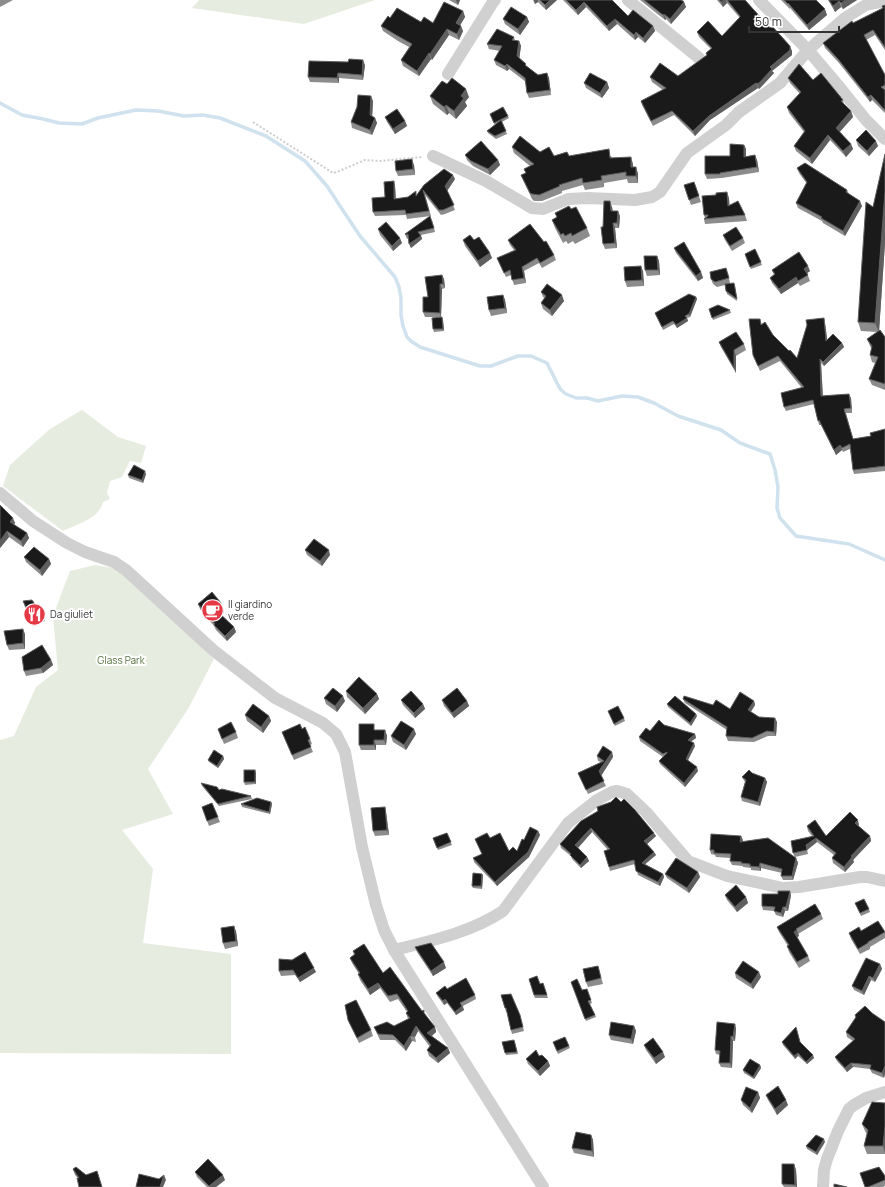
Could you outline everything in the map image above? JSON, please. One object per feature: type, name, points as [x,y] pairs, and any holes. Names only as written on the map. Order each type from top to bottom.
[{"type":"street","points":[[448,74],[495,0]]},
{"type":"street","points":[[628,0],[699,58]]},
{"type":"street","points":[[759,0],[808,50],[866,120],[885,139]]},
{"type":"street","points":[[433,156],[486,181],[532,208],[543,209],[568,199],[587,198],[635,200],[652,197],[660,192],[687,153],[726,125],[739,112],[780,83],[808,50],[845,18],[866,5],[885,1]]},
{"type":"street","points":[[0,493],[33,521],[67,543],[85,552],[114,562],[126,570],[213,650],[274,698],[323,723],[336,734],[345,752],[362,847],[376,905],[384,930],[394,950],[543,1187]]},
{"type":"street","points":[[394,950],[471,928],[503,911],[568,823],[597,800],[617,791],[627,794],[646,812],[688,861],[727,876],[783,888],[860,877],[885,881]]},
{"type":"street","points":[[823,1187],[824,1170],[827,1159],[848,1109],[866,1098],[885,1092]]},
{"type":"path","points":[[253,122],[333,173],[365,160],[380,161],[433,156]]},
{"type":"green space","points":[[199,0],[375,0],[304,24],[192,8]]},
{"type":"green space","points":[[82,410],[118,437],[146,446],[141,463],[130,461],[122,477],[110,481],[107,493],[110,499],[103,502],[97,513],[87,520],[63,531],[3,486],[10,465],[50,429]]},
{"type":"green space","name":"Glass Park","points":[[95,565],[118,569],[214,659],[188,709],[148,769],[173,814],[122,830],[153,869],[143,943],[231,954],[231,1054],[0,1053],[0,740],[14,736],[36,687],[58,670],[53,616],[70,571]]},
{"type":"building","points":[[540,0],[550,0],[545,5]]},
{"type":"building","points":[[566,0],[612,0],[628,16],[633,10],[653,26],[643,38],[636,32],[634,35],[615,19],[607,26],[584,2],[576,10]]},
{"type":"building","points":[[644,0],[681,0],[684,2],[670,19]]},
{"type":"building","points":[[727,0],[745,0],[770,28],[772,26],[790,46],[790,50],[770,67],[772,69],[760,82],[757,84],[756,83],[709,116],[693,131],[672,111],[651,121],[641,101],[666,88],[650,77],[660,63],[678,76],[707,55],[706,53],[712,48],[697,32],[708,21],[722,36],[740,17]]},
{"type":"building","points":[[784,0],[816,0],[825,9],[807,25]]},
{"type":"building","points":[[829,0],[846,0],[841,3],[839,1],[833,6]]},
{"type":"building","points":[[444,2],[463,11],[456,23],[461,26],[457,34],[447,29],[417,71],[401,60],[412,44],[381,26],[388,16],[390,18],[397,8],[421,22],[424,17],[433,23]]},
{"type":"building","points":[[885,5],[885,47],[873,30],[864,35],[885,75],[885,85],[881,87],[885,90],[885,110],[871,95],[868,97],[838,59],[823,43],[852,21],[853,23],[883,8],[882,6]]},
{"type":"building","points":[[511,7],[527,17],[518,29],[503,19]]},
{"type":"building","points":[[497,29],[514,37],[512,40],[519,41],[517,56],[526,64],[525,65],[538,75],[547,73],[550,90],[527,93],[525,78],[507,64],[505,66],[494,60],[502,46],[487,44]]},
{"type":"building","points":[[349,59],[363,60],[362,75],[338,73],[337,78],[308,77],[309,61],[348,62]]},
{"type":"building","points":[[799,64],[813,80],[821,73],[843,100],[841,101],[851,111],[836,128],[851,144],[843,151],[828,135],[810,158],[794,146],[805,131],[787,107],[801,92],[788,78]]},
{"type":"building","points":[[590,73],[607,82],[600,93],[584,83]]},
{"type":"building","points":[[452,78],[466,89],[461,96],[464,98],[454,111],[446,105],[444,107],[430,96],[442,81],[447,84]]},
{"type":"building","points":[[358,95],[371,96],[370,115],[375,118],[370,130],[351,122],[357,107]]},
{"type":"building","points":[[503,107],[508,116],[494,123],[490,114]]},
{"type":"building","points":[[397,109],[405,121],[393,129],[385,117]]},
{"type":"building","points":[[501,120],[506,131],[495,136],[487,131]]},
{"type":"building","points":[[866,130],[876,141],[867,151],[856,140]]},
{"type":"building","points":[[520,136],[540,152],[549,147],[554,156],[567,152],[569,156],[609,149],[610,158],[631,157],[631,167],[636,167],[636,176],[626,176],[626,172],[601,176],[602,180],[583,183],[582,178],[559,185],[560,186],[539,195],[532,194],[530,193],[521,175],[526,173],[524,169],[534,164],[512,147]]},
{"type":"building","points":[[481,141],[498,160],[488,169],[471,161],[465,155]]},
{"type":"building","points":[[730,144],[744,145],[744,157],[755,155],[757,167],[720,174],[705,174],[705,156],[730,156]]},
{"type":"building","points":[[885,154],[885,192],[875,323],[858,322],[866,202],[873,207]]},
{"type":"building","points":[[412,159],[413,169],[396,171],[395,161]]},
{"type":"building","points":[[805,163],[847,190],[846,192],[860,201],[843,231],[821,218],[822,217],[796,203],[807,182],[797,168]]},
{"type":"building","points":[[444,169],[453,175],[445,186],[454,205],[443,210],[439,210],[423,190],[429,211],[406,214],[405,210],[373,212],[372,198],[385,197],[384,182],[394,181],[394,199],[408,197],[416,191],[416,196],[424,185]]},
{"type":"building","points":[[694,182],[699,196],[689,200],[684,185]]},
{"type":"building","points":[[727,192],[728,206],[738,201],[745,215],[704,219],[708,215],[704,215],[702,196],[716,195],[716,193]]},
{"type":"building","points":[[604,201],[610,201],[611,211],[618,211],[617,223],[613,223],[615,243],[603,244],[601,227],[603,227]]},
{"type":"building","points":[[569,206],[571,209],[576,207],[587,228],[572,236],[571,233],[565,236],[563,233],[561,235],[552,220],[557,217],[555,213]]},
{"type":"building","points":[[430,216],[434,228],[418,232],[421,236],[409,244],[408,234],[405,234]]},
{"type":"building","points":[[386,222],[400,238],[392,246],[378,229]]},
{"type":"building","points":[[530,224],[544,242],[546,241],[554,255],[540,263],[537,258],[522,267],[524,278],[512,280],[510,270],[504,273],[497,258],[516,250],[508,240]]},
{"type":"building","points":[[736,227],[743,238],[730,246],[723,235]]},
{"type":"building","points":[[470,235],[474,240],[479,237],[490,253],[478,261],[463,240]]},
{"type":"building","points":[[684,242],[701,272],[696,276],[674,248]]},
{"type":"building","points":[[755,249],[761,262],[750,267],[745,254]]},
{"type":"building","points":[[799,252],[808,266],[804,269],[808,275],[798,281],[796,277],[779,289],[770,278],[775,274],[772,270]]},
{"type":"building","points":[[644,256],[657,256],[658,270],[645,270]]},
{"type":"building","points":[[641,266],[642,280],[625,281],[624,267]]},
{"type":"building","points":[[726,268],[729,278],[715,282],[711,279],[710,272]]},
{"type":"building","points":[[442,275],[443,284],[440,284],[440,313],[423,312],[423,297],[428,297],[425,277]]},
{"type":"building","points":[[734,283],[737,299],[726,291],[725,284]]},
{"type":"building","points":[[547,284],[562,295],[550,310],[541,303],[546,296],[541,292]]},
{"type":"building","points":[[689,294],[696,297],[689,314],[685,316],[687,318],[676,325],[673,321],[662,327],[655,313]]},
{"type":"building","points":[[503,295],[505,308],[489,310],[487,297]]},
{"type":"building","points":[[718,305],[730,310],[712,318],[709,309]]},
{"type":"building","points":[[442,317],[443,329],[433,329],[432,318]]},
{"type":"building","points":[[824,318],[826,341],[833,334],[842,343],[823,362],[820,359],[821,396],[849,394],[851,408],[844,409],[853,439],[871,436],[870,433],[885,429],[885,466],[853,470],[850,444],[842,448],[840,445],[834,450],[819,420],[818,421],[813,400],[784,407],[781,393],[804,387],[778,356],[758,366],[753,355],[749,319],[760,319],[761,325],[765,322],[773,335],[797,358],[807,325],[806,320]]},
{"type":"building","points":[[880,330],[885,337],[885,384],[869,379],[878,357],[870,355],[872,346],[867,339]]},
{"type":"building","points":[[736,332],[744,344],[734,350],[734,368],[719,342]]},
{"type":"building","points":[[134,465],[145,471],[142,480],[128,475]]},
{"type":"building","points":[[0,505],[13,518],[10,522],[27,533],[21,541],[7,531],[0,541]]},
{"type":"building","points":[[314,539],[329,550],[320,561],[305,550]]},
{"type":"building","points":[[34,547],[49,559],[40,570],[24,557]]},
{"type":"building","points":[[212,592],[222,606],[217,611],[234,627],[225,636],[214,625],[215,624],[198,604]]},
{"type":"building","name":"Da giuliet","points":[[32,600],[43,616],[32,619],[23,601]]},
{"type":"building","points":[[23,629],[23,643],[7,645],[4,631]]},
{"type":"building","points":[[42,645],[51,660],[41,668],[24,671],[22,657]]},
{"type":"building","points":[[359,677],[377,694],[363,708],[346,691]]},
{"type":"building","points":[[333,688],[343,696],[335,706],[324,698]]},
{"type":"building","points":[[457,688],[467,701],[452,713],[442,700]]},
{"type":"building","points":[[411,691],[423,704],[414,713],[401,700]]},
{"type":"building","points":[[740,692],[754,701],[748,710],[759,717],[775,718],[774,732],[767,731],[752,738],[726,736],[727,727],[683,699],[684,696],[713,705],[716,700],[730,709]]},
{"type":"building","points":[[675,696],[696,714],[690,723],[667,704]]},
{"type":"building","points":[[253,704],[269,716],[261,727],[245,715]]},
{"type":"building","points":[[618,706],[624,718],[614,724],[608,711]]},
{"type":"building","points":[[659,720],[664,725],[695,734],[688,740],[694,743],[686,759],[697,767],[684,783],[659,761],[667,752],[663,754],[639,737],[646,728],[650,731]]},
{"type":"building","points":[[401,721],[414,729],[404,745],[391,736]]},
{"type":"building","points":[[231,722],[236,732],[222,739],[218,729]]},
{"type":"building","points":[[300,724],[302,729],[305,727],[310,739],[308,740],[311,747],[292,755],[282,732]]},
{"type":"building","points":[[359,724],[374,724],[374,730],[385,730],[384,740],[374,740],[374,745],[359,745]]},
{"type":"building","points":[[603,746],[612,752],[599,771],[604,781],[586,790],[578,773],[604,761],[597,756]]},
{"type":"building","points":[[214,750],[223,756],[217,766],[208,760]]},
{"type":"building","points":[[244,770],[255,770],[255,782],[244,782]]},
{"type":"building","points":[[749,770],[752,773],[765,778],[758,802],[741,797],[746,780],[742,777]]},
{"type":"building","points":[[201,783],[217,787],[219,790],[222,789],[251,796],[218,804]]},
{"type":"building","points":[[616,797],[621,802],[624,799],[654,833],[644,841],[654,852],[642,863],[663,874],[658,882],[636,871],[634,860],[609,867],[604,851],[610,849],[591,828],[575,845],[587,857],[580,865],[560,844],[581,821],[598,811],[597,807],[611,802]]},
{"type":"building","points":[[257,798],[271,802],[269,812],[241,804]]},
{"type":"building","points":[[212,803],[218,817],[207,821],[202,807]]},
{"type":"building","points":[[385,807],[387,830],[373,831],[371,808]]},
{"type":"building","points":[[850,812],[858,820],[855,823],[870,836],[851,856],[852,857],[844,867],[832,858],[836,853],[816,838],[806,845],[807,850],[793,853],[791,841],[814,836],[807,826],[815,820],[826,836]]},
{"type":"building","points":[[530,827],[538,831],[528,852],[495,882],[473,858],[482,854],[475,839],[487,833],[490,838],[500,833],[509,851],[513,847],[517,851],[522,839],[524,840]]},
{"type":"building","points":[[447,833],[451,842],[437,848],[433,838]]},
{"type":"building","points":[[711,834],[741,836],[740,842],[768,838],[796,858],[792,876],[781,876],[782,869],[760,863],[759,867],[750,866],[750,864],[741,863],[742,862],[730,861],[731,854],[714,853],[714,850],[710,850]]},
{"type":"building","points":[[676,858],[698,872],[687,888],[665,874]]},
{"type":"building","points":[[473,873],[482,874],[481,886],[472,886]]},
{"type":"building","points":[[736,885],[746,897],[735,907],[725,895]]},
{"type":"building","points":[[778,891],[790,891],[786,907],[783,907],[781,913],[774,911],[775,907],[762,906],[762,894],[778,894]]},
{"type":"building","points":[[864,899],[869,909],[860,913],[855,903]]},
{"type":"building","points":[[815,904],[821,914],[796,929],[797,930],[794,932],[808,956],[797,962],[787,946],[789,945],[777,927]]},
{"type":"building","points":[[878,921],[885,932],[858,949],[849,933],[859,927],[861,931]]},
{"type":"building","points":[[234,926],[236,941],[223,943],[221,928]]},
{"type":"building","points":[[431,943],[444,962],[431,971],[415,947]]},
{"type":"building","points":[[364,944],[383,973],[390,967],[422,1011],[424,1010],[424,1013],[435,1027],[427,1033],[448,1048],[436,1058],[427,1050],[431,1045],[416,1026],[411,1035],[414,1036],[410,1036],[404,1046],[393,1035],[378,1034],[374,1027],[387,1022],[394,1026],[410,1018],[406,1013],[408,1011],[397,994],[388,996],[378,983],[368,989],[358,974],[360,973],[350,958],[355,954],[353,951]]},
{"type":"building","points":[[305,952],[314,968],[298,978],[293,970],[279,971],[279,959],[292,960]]},
{"type":"building","points":[[866,958],[880,964],[873,978],[869,976],[862,991],[852,986]]},
{"type":"building","points":[[743,961],[759,972],[751,984],[735,973]]},
{"type":"building","points":[[598,966],[601,978],[586,982],[583,969]]},
{"type":"building","points":[[537,976],[540,984],[543,983],[547,995],[534,995],[529,979]]},
{"type":"building","points":[[466,978],[475,995],[460,1003],[462,1006],[455,1012],[445,999],[443,1001],[436,993],[445,986],[447,989]]},
{"type":"building","points":[[577,979],[582,990],[587,989],[591,1000],[588,1001],[595,1015],[585,1019],[571,982]]},
{"type":"building","points":[[511,994],[520,1015],[523,1027],[511,1030],[506,1008],[501,995]]},
{"type":"building","points":[[356,1000],[371,1030],[357,1038],[348,1020],[345,1005]]},
{"type":"building","points":[[865,1006],[885,1022],[885,1066],[882,1073],[870,1069],[871,1065],[851,1063],[845,1068],[835,1057],[855,1039],[846,1032],[856,1017],[855,1015]]},
{"type":"building","points":[[611,1022],[634,1026],[631,1039],[609,1035]]},
{"type":"building","points":[[717,1022],[735,1024],[733,1037],[731,1036],[730,1063],[719,1063],[720,1051],[715,1050]]},
{"type":"building","points":[[796,1027],[800,1042],[813,1055],[806,1062],[798,1053],[794,1056],[782,1042]]},
{"type":"building","points":[[565,1037],[569,1046],[557,1051],[553,1042]]},
{"type":"building","points":[[653,1038],[663,1052],[654,1058],[644,1045]]},
{"type":"building","points":[[514,1040],[517,1052],[505,1053],[502,1042]]},
{"type":"building","points":[[536,1050],[539,1056],[542,1055],[548,1061],[538,1071],[526,1059]]},
{"type":"building","points":[[750,1059],[760,1065],[753,1077],[743,1070]]},
{"type":"building","points":[[778,1086],[786,1100],[775,1109],[766,1095]]},
{"type":"building","points":[[746,1087],[758,1092],[750,1108],[741,1100]]},
{"type":"building","points":[[872,1102],[885,1103],[883,1146],[864,1146],[868,1130],[862,1124]]},
{"type":"building","points":[[576,1132],[591,1135],[592,1151],[572,1148]]},
{"type":"building","points":[[816,1135],[824,1139],[816,1152],[806,1146]]},
{"type":"building","points":[[208,1159],[223,1175],[209,1186],[195,1172]]},
{"type":"building","points":[[782,1164],[794,1164],[795,1185],[782,1184]]},
{"type":"building","points":[[76,1167],[86,1175],[97,1171],[102,1187],[79,1187],[77,1178],[79,1178],[73,1169]]},
{"type":"building","points":[[879,1167],[885,1176],[885,1180],[865,1187],[860,1173]]},
{"type":"building","points":[[139,1174],[159,1179],[164,1175],[160,1187],[136,1187]]},
{"type":"building","points":[[834,1184],[847,1187],[834,1187]]},
{"type":"waterway","points":[[0,103],[22,115],[59,123],[82,124],[98,118],[136,110],[158,111],[184,116],[203,115],[220,118],[266,136],[305,161],[327,186],[360,236],[395,277],[401,298],[401,315],[403,326],[407,337],[411,341],[420,347],[480,366],[491,366],[518,356],[531,356],[547,363],[561,390],[576,398],[587,398],[598,401],[622,396],[638,397],[654,403],[678,416],[721,430],[740,443],[770,454],[778,487],[777,508],[780,518],[796,536],[849,544],[885,560]]},
{"type":"place","name":"Il giardino verde","points":[[212,610]]},
{"type":"place","name":"Da giuliet","points":[[34,614]]}]
